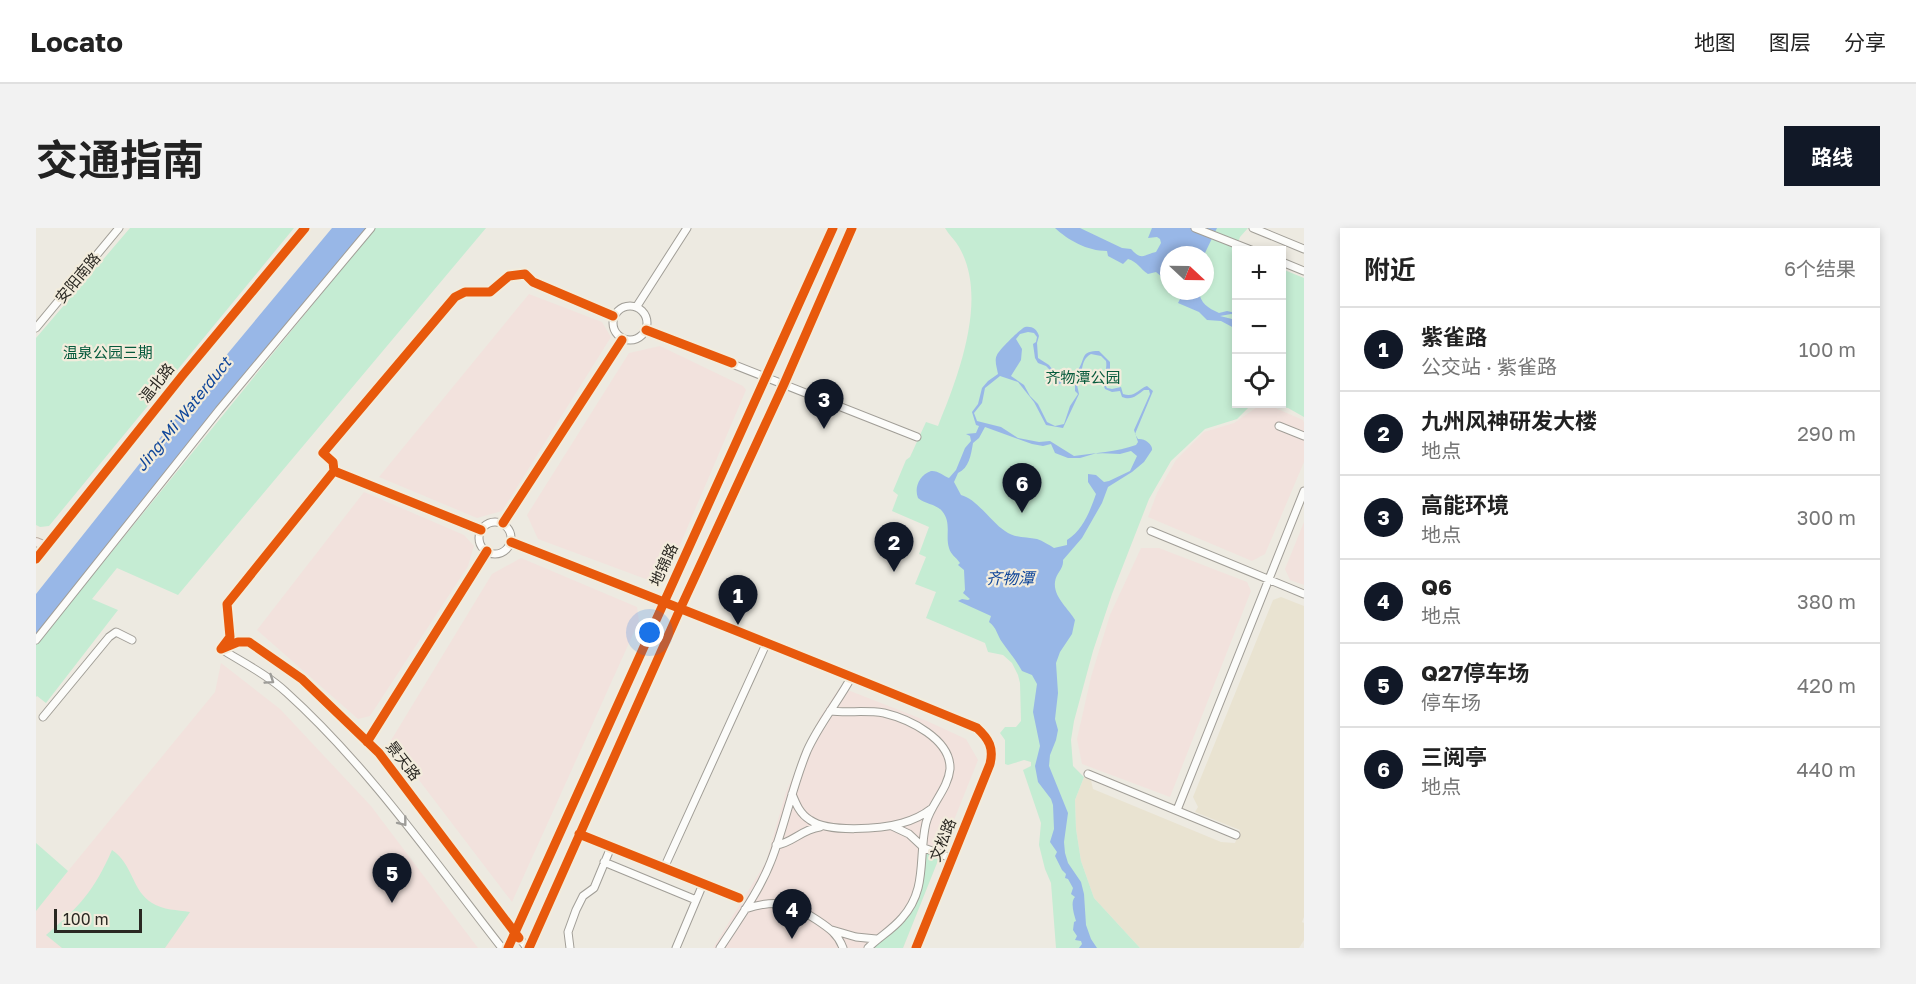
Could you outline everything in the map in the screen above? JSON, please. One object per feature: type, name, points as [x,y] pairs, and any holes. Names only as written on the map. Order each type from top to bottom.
[{"type":"main road","name":"温北路","points":[[36,559],[182,376],[305,228]]},
{"type":"main road","points":[[36,542],[46,546]]},
{"type":"street","name":"安阳南路","points":[[36,328],[119,228]]},
{"type":"street","points":[[36,639],[219,410],[371,228]]},
{"type":"street","points":[[622,340],[613,325],[613,316],[619,309],[637,306],[687,228]]},
{"type":"street","name":"地锦路","points":[[508,948],[833,228]]},
{"type":"street","points":[[528,948],[784,384],[852,228]]},
{"type":"street","points":[[1195,228],[1241,246]]},
{"type":"street","points":[[1252,228],[1269,231],[1304,249]]},
{"type":"street","points":[[1286,264],[1304,271]]},
{"type":"street","points":[[502,948],[368,777],[335,740],[285,690],[221,650],[230,637],[227,604],[334,471],[333,462],[323,453],[455,297],[465,292],[490,292],[509,276],[525,274],[533,282],[613,316]]},
{"type":"street","points":[[622,340],[631,340],[641,336],[646,330],[648,321],[645,313],[637,306]]},
{"type":"street","points":[[646,330],[917,437]]},
{"type":"street","points":[[503,524],[622,340]]},
{"type":"street","points":[[1279,426],[1304,436]]},
{"type":"street","points":[[334,471],[482,530]]},
{"type":"street","points":[[1177,810],[1304,492]]},
{"type":"street","points":[[488,523],[503,524],[510,531],[511,542],[501,552],[487,551],[480,539],[482,530],[488,523]]},
{"type":"street","points":[[1151,531],[1304,594]]},
{"type":"street","points":[[511,542],[852,676],[808,750],[761,883],[720,948]]},
{"type":"street","points":[[367,742],[487,551]]},
{"type":"street","points":[[43,717],[109,637],[116,632],[132,640]]},
{"type":"street","name":"景天路","points":[[221,650],[238,642],[249,642],[302,679],[379,753],[528,948]]},
{"type":"street","points":[[664,868],[767,642]]},
{"type":"street","name":"文松路","points":[[852,676],[977,728],[985,735],[993,753],[916,948]]},
{"type":"street","points":[[830,711],[864,711],[896,717],[920,728],[943,746],[947,752],[950,768],[940,797],[927,820],[924,848],[920,858],[920,888],[903,917],[868,948]]},
{"type":"street","points":[[1088,774],[1236,835]]},
{"type":"street","points":[[792,794],[802,814],[818,825],[825,826],[892,826],[919,818],[933,808]]},
{"type":"street","points":[[776,845],[784,844],[802,831],[825,826]]},
{"type":"street","points":[[892,826],[909,834],[924,848],[951,858]]},
{"type":"street","points":[[579,834],[739,898]]},
{"type":"street","points":[[570,948],[568,932],[573,917],[583,896],[594,888],[611,847]]},
{"type":"street","points":[[604,862],[696,900]]},
{"type":"street","points":[[676,948],[703,884]]},
{"type":"street","points":[[745,909],[773,903],[793,905],[831,929],[856,937],[876,939]]},
{"type":"street","points":[[831,929],[843,948]]},
{"type":"shaded area","points":[[529,294],[602,322],[611,337],[502,511],[477,518],[379,477]]},
{"type":"shaded area","points":[[660,346],[743,386],[746,390],[665,580],[651,581],[538,539],[527,515],[629,353]]},
{"type":"shaded area","points":[[1256,408],[1275,408],[1303,420],[1304,423],[1304,462],[1265,554],[1252,561],[1148,517],[1157,493],[1176,460],[1204,432],[1234,423]]},
{"type":"shaded area","points":[[364,492],[464,535],[474,546],[468,566],[370,716],[358,719],[257,630]]},
{"type":"shaded area","points":[[1304,522],[1304,585],[1290,580],[1285,569]]},
{"type":"shaded area","points":[[1141,548],[1159,548],[1247,582],[1251,591],[1170,797],[1082,764],[1077,739],[1091,677],[1110,615]]},
{"type":"shaded area","points":[[521,558],[637,607],[639,621],[512,902],[390,742],[492,574]]},
{"type":"shaded area","points":[[1281,597],[1304,606],[1304,917],[1302,922],[1304,923],[1304,940],[1299,948],[1140,948],[1094,898],[1081,861],[1076,829],[1075,800],[1084,777],[1091,780],[1093,789],[1221,842],[1235,843],[1240,830],[1195,812],[1198,807],[1193,797],[1273,600]]},
{"type":"shaded area","points":[[221,663],[280,709],[371,806],[478,948],[36,948],[36,910],[215,692]]},
{"type":"shaded area","points":[[840,687],[966,739],[978,760],[903,948],[713,948],[766,862],[786,792],[820,717]]},
{"type":"green space","name":"温泉公园三期","points":[[130,228],[294,228],[49,526],[40,527],[36,525],[36,338]]},
{"type":"green space","points":[[375,228],[486,228],[178,595],[117,568],[92,599],[118,610],[46,703],[36,697],[36,645]]},
{"type":"green space","name":"齐物潭公园","points":[[945,228],[1248,228],[1240,237],[1237,246],[1232,246],[1232,408],[1248,408],[1237,419],[1205,429],[1171,461],[1149,499],[1112,594],[1093,651],[1071,740],[1073,766],[1084,777],[1075,800],[1076,829],[1081,861],[1094,898],[1140,948],[1056,948],[1051,883],[1039,845],[1041,823],[1023,770],[1031,766],[1031,762],[1024,760],[1005,764],[1005,740],[1000,733],[1005,727],[1016,727],[1021,721],[1018,675],[1012,663],[1003,655],[988,652],[985,643],[926,618],[936,592],[915,584],[926,557],[919,554],[929,527],[892,511],[898,495],[893,491],[906,460],[910,457],[926,422],[938,426],[961,361],[971,313],[971,290],[968,267],[959,247]]},
{"type":"green space","points":[[1286,271],[1304,278],[1304,417],[1286,408]]},
{"type":"green space","points":[[36,843],[68,871],[36,911]]},
{"type":"green space","points":[[112,850],[124,862],[145,898],[161,907],[190,912],[165,948],[62,948],[46,935],[85,897]]},
{"type":"green space","points":[[926,853],[939,858],[903,948],[872,948],[906,919],[916,902],[922,888]]},
{"type":"water","name":"Jing-Mi Waterduct","points":[[332,228],[368,228],[36,637],[36,594],[214,370]]},
{"type":"water","points":[[1055,228],[1080,228],[1143,256],[1156,252],[1161,243],[1157,237],[1148,238],[1152,228],[1217,228],[1208,246],[1160,246],[1160,275],[1156,272],[1148,274],[1128,259],[1123,264],[1108,256],[1107,251],[1092,249],[1066,237]]},
{"type":"water","points":[[1180,300],[1202,300],[1205,305],[1219,313],[1232,312],[1232,314],[1220,316],[1232,319],[1232,327],[1221,321],[1207,320],[1199,312],[1178,303]]},
{"type":"water","name":"齐物潭","points":[[1030,327],[1037,332],[1039,336],[1038,358],[1049,365],[1058,377],[1070,377],[1078,370],[1086,354],[1099,351],[1110,362],[1105,384],[1107,388],[1121,387],[1123,394],[1127,395],[1147,386],[1153,391],[1135,434],[1134,430],[1150,394],[1149,390],[1144,390],[1129,398],[1122,397],[1120,391],[1112,392],[1105,389],[1104,382],[1106,361],[1101,356],[1091,354],[1083,364],[1077,385],[1079,394],[1063,428],[1046,425],[1034,402],[1018,382],[1000,376],[985,388],[982,403],[974,413],[977,421],[1001,427],[1018,438],[1039,442],[1050,441],[1074,456],[1096,453],[1080,458],[1068,458],[1055,453],[1051,444],[1043,446],[1032,444],[985,427],[973,443],[967,464],[958,473],[954,482],[961,495],[973,501],[1005,531],[1016,536],[1037,539],[1054,548],[1067,545],[1067,540],[1082,526],[1088,513],[1096,494],[1088,482],[1088,474],[1096,475],[1104,482],[1109,481],[1130,471],[1137,456],[1131,451],[1120,454],[1098,453],[1136,445],[1138,442],[1136,435],[1138,439],[1148,442],[1152,448],[1144,462],[1108,487],[1102,503],[1082,538],[1063,560],[1055,582],[1056,593],[1075,620],[1072,634],[1060,652],[1056,663],[1058,693],[1055,719],[1058,730],[1049,766],[1068,813],[1064,842],[1065,853],[1068,863],[1081,882],[1086,925],[1097,948],[1079,948],[1081,941],[1075,940],[1077,936],[1073,930],[1076,921],[1073,905],[1075,897],[1071,894],[1073,888],[1065,878],[1066,874],[1055,856],[1057,852],[1050,842],[1054,829],[1053,805],[1038,782],[1035,766],[1040,746],[1033,712],[1037,684],[1032,675],[1022,671],[1002,642],[989,622],[991,616],[958,601],[970,599],[963,593],[965,590],[964,570],[958,565],[960,563],[949,548],[947,520],[940,509],[921,500],[917,494],[918,482],[927,473],[936,471],[949,478],[956,470],[965,448],[971,441],[970,436],[966,434],[976,433],[979,426],[976,425],[972,412],[978,404],[982,388],[998,374],[996,357],[1005,344],[1022,329]],"holes":[[[1034,333],[1037,337],[1033,344],[1035,358],[1038,363],[1046,366],[1052,372],[1055,385],[1068,381],[1075,385],[1075,391],[1078,394],[1070,406],[1064,424],[1055,426],[1047,422],[1038,404],[1024,385],[1011,376],[1021,360],[1022,349],[1016,339],[1020,334]]]},
{"type":"cycle path","points":[[36,559],[182,376],[305,228]]},
{"type":"cycle path","points":[[508,948],[833,228]]},
{"type":"cycle path","points":[[529,948],[681,607],[784,384],[852,228]]},
{"type":"cycle path","points":[[221,649],[230,637],[227,604],[334,471],[333,462],[323,453],[455,297],[465,292],[490,292],[509,276],[525,274],[533,282],[613,316]]},
{"type":"cycle path","points":[[646,330],[732,363]]},
{"type":"cycle path","points":[[503,523],[622,340]]},
{"type":"cycle path","points":[[334,471],[481,530]]},
{"type":"cycle path","points":[[511,542],[861,681],[977,728],[981,732],[991,748],[990,764],[916,948]]},
{"type":"cycle path","points":[[367,742],[487,551]]},
{"type":"cycle path","points":[[221,649],[238,642],[249,642],[302,679],[379,753],[519,938]]},
{"type":"cycle path","points":[[579,834],[739,898]]},
{"type":"place","name":"高能环境","points":[[824,429]]},
{"type":"place","name":"三阅亭","points":[[1022,513]]},
{"type":"place","name":"九州风神研发大楼","points":[[894,572]]},
{"type":"place","name":"紫雀路","points":[[738,625]]},
{"type":"place","name":"Q27停车场","points":[[392,903]]},
{"type":"place","name":"Q6","points":[[792,939]]}]
